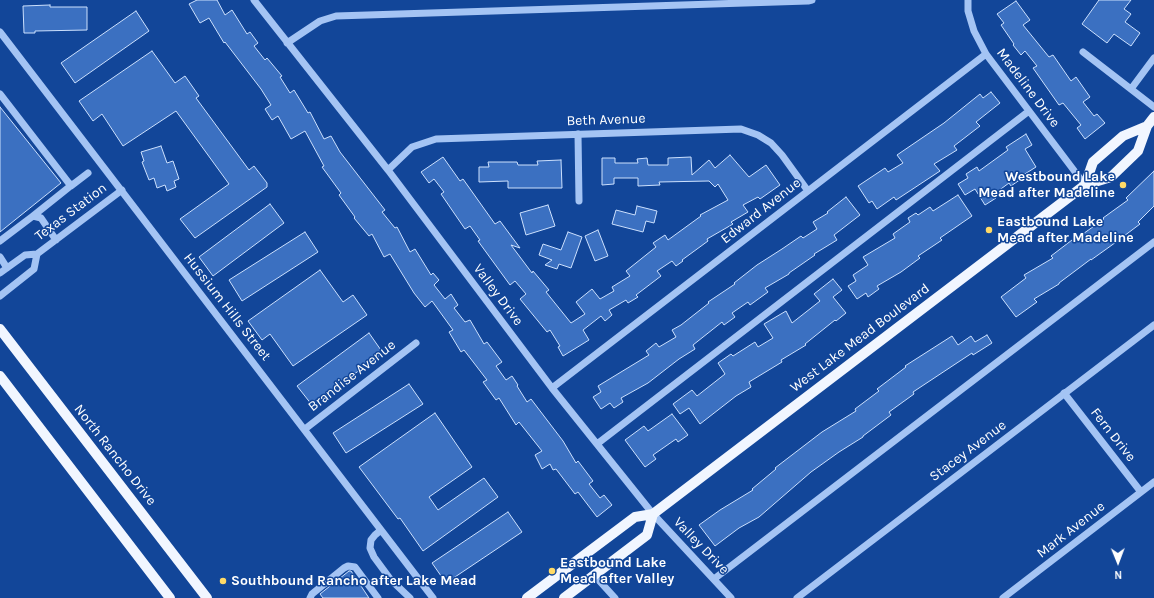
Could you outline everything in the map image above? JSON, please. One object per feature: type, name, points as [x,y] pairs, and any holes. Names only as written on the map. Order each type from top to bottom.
[{"type":"main road","name":"West Lake Mead Boulevard","points":[[527,598],[635,517],[653,514],[1085,185],[1111,177],[1138,151],[1146,126],[1154,117]]},
{"type":"main road","name":"West Lake Mead Boulevard","points":[[1085,185],[1093,162],[1123,136],[1146,126]]},
{"type":"main road","name":"North Rancho Drive","points":[[0,329],[207,598]]},
{"type":"main road","points":[[0,376],[170,598]]},
{"type":"main road","points":[[564,598],[647,535],[653,514]]},
{"type":"street","name":"Valley Drive","points":[[254,0],[388,170],[552,388],[653,514],[731,598]]},
{"type":"street","points":[[287,43],[320,21],[336,16],[812,0]]},
{"type":"street","name":"Madeline Drive","points":[[968,0],[968,11],[974,31],[986,54],[1085,185]]},
{"type":"street","name":"Hussium Hills Street","points":[[0,32],[433,598]]},
{"type":"street","points":[[1083,52],[1154,107]]},
{"type":"street","name":"Edward Avenue","points":[[552,388],[986,54]]},
{"type":"street","points":[[1131,89],[1154,58]]},
{"type":"street","points":[[0,94],[71,186],[73,184]]},
{"type":"street","points":[[597,444],[1029,111]]},
{"type":"street","name":"Beth Avenue","points":[[388,170],[412,147],[436,139],[742,129],[758,135],[771,143],[782,155],[808,191]]},
{"type":"street","points":[[578,134],[579,201]]},
{"type":"street","points":[[0,241],[88,173]]},
{"type":"street","name":"Texas Station","points":[[0,273],[25,255],[37,254],[122,190]]},
{"type":"street","points":[[33,216],[42,218],[56,240]]},
{"type":"street","points":[[714,579],[1154,242]]},
{"type":"street","name":"Texas Station","points":[[0,296],[34,269],[37,254]]},
{"type":"street","points":[[0,257],[7,268]]},
{"type":"street","name":"Stacey Avenue","points":[[797,598],[1154,325]]},
{"type":"street","name":"Brandise Avenue","points":[[305,429],[416,343]]},
{"type":"street","name":"Fern Drive","points":[[1064,393],[1141,492]]},
{"type":"street","name":"Mark Avenue","points":[[1003,598],[1154,482]]},
{"type":"street","points":[[382,530],[371,540],[370,548],[374,557],[391,580],[410,598]]},
{"type":"street","points":[[310,598],[312,594],[348,566],[355,567],[378,598]]},
{"type":"street","points":[[594,575],[615,598]]},
{"type":"building","points":[[197,0],[217,0],[225,15],[232,10],[247,34],[250,32],[258,43],[254,46],[265,60],[267,58],[282,76],[280,77],[290,93],[294,90],[308,113],[310,112],[324,139],[331,136],[340,152],[385,210],[382,212],[395,228],[397,227],[410,252],[415,249],[431,275],[433,273],[439,280],[434,285],[445,299],[451,294],[458,305],[454,308],[465,322],[470,320],[484,344],[487,342],[502,362],[496,366],[506,380],[512,376],[527,402],[531,399],[563,441],[576,463],[578,461],[593,481],[589,484],[600,498],[604,495],[612,505],[597,517],[578,492],[575,494],[556,469],[553,470],[550,464],[542,469],[535,455],[542,451],[519,422],[516,425],[499,398],[496,400],[483,382],[487,380],[464,350],[461,352],[449,332],[453,330],[432,301],[425,307],[414,293],[390,254],[384,257],[372,234],[369,236],[354,218],[355,217],[339,195],[341,193],[322,167],[324,166],[305,131],[291,139],[278,116],[272,120],[265,109],[271,105],[261,89],[225,42],[224,43],[209,18],[200,23],[189,4]]},
{"type":"building","points":[[1099,0],[1131,0],[1124,9],[1131,14],[1125,22],[1140,33],[1131,46],[1114,34],[1107,43],[1082,24]]},
{"type":"building","points":[[1016,1],[1030,20],[1023,25],[1049,57],[1053,55],[1071,81],[1076,77],[1090,97],[1083,102],[1094,116],[1097,114],[1105,123],[1085,139],[1077,128],[1081,125],[1063,103],[1059,105],[1033,68],[1037,66],[1025,51],[1021,55],[1001,25],[1004,23],[997,14]]},
{"type":"building","points":[[50,5],[50,7],[87,7],[87,30],[35,31],[35,33],[24,33],[23,6]]},
{"type":"building","points":[[136,11],[149,31],[75,83],[61,63]]},
{"type":"building","points":[[152,51],[175,83],[185,76],[199,96],[196,98],[249,170],[254,166],[267,183],[267,187],[195,238],[180,219],[229,184],[176,111],[123,146],[102,114],[93,121],[79,101]]},
{"type":"building","points":[[991,92],[1000,103],[976,122],[980,126],[954,146],[957,150],[934,164],[940,171],[896,200],[894,197],[877,209],[872,201],[869,203],[858,186],[885,168],[888,172],[903,163],[897,155],[944,123],[980,94],[983,98]]},
{"type":"building","points":[[0,107],[61,183],[0,232]]},
{"type":"building","points":[[1026,134],[1032,145],[1025,149],[1036,167],[1020,177],[1021,179],[1011,186],[1009,183],[994,194],[996,198],[985,205],[975,189],[965,195],[958,184],[968,178],[966,174],[977,167],[979,171],[1008,150],[1006,147]]},
{"type":"building","points":[[161,146],[167,163],[173,161],[179,179],[174,181],[176,187],[167,191],[165,185],[157,188],[154,178],[149,180],[142,162],[144,161],[141,152]]},
{"type":"building","points":[[730,155],[749,177],[766,165],[780,185],[760,199],[758,197],[743,205],[748,212],[731,222],[733,224],[707,239],[708,241],[676,266],[672,261],[657,271],[661,276],[636,295],[638,297],[628,303],[626,300],[609,310],[612,315],[605,321],[601,316],[583,330],[589,340],[563,356],[558,347],[560,346],[550,330],[547,332],[520,299],[526,294],[515,281],[510,285],[478,241],[480,240],[470,226],[465,229],[441,194],[444,192],[434,179],[429,183],[421,172],[443,157],[460,181],[463,179],[495,224],[500,221],[520,248],[511,245],[532,273],[533,271],[549,290],[546,292],[571,323],[585,314],[576,302],[592,289],[600,299],[614,291],[612,287],[630,276],[626,271],[656,247],[653,243],[665,235],[668,240],[701,216],[700,215],[728,200],[718,184],[715,187],[709,181],[659,182],[660,185],[638,186],[638,178],[614,178],[614,184],[602,185],[602,158],[615,158],[615,163],[638,163],[637,159],[647,158],[648,165],[668,165],[668,158],[691,157],[692,175],[709,160],[715,168]]},
{"type":"building","points":[[561,160],[562,188],[508,188],[508,181],[479,182],[479,167],[489,167],[488,162],[517,162],[518,165],[538,165],[537,161]]},
{"type":"building","points":[[1154,171],[1154,206],[1138,222],[1140,224],[1059,284],[1034,299],[1037,302],[1016,317],[1001,297],[1026,278],[1024,275],[1053,258],[1051,256],[1104,219],[1103,218],[1128,200],[1126,198]]},
{"type":"building","points":[[958,195],[972,216],[940,238],[942,240],[918,256],[920,258],[901,272],[877,286],[879,289],[868,297],[866,293],[857,299],[848,286],[856,281],[853,275],[868,265],[863,257],[895,238],[893,234],[910,222],[908,218],[916,213],[918,215],[930,207],[933,211]]},
{"type":"building","points":[[846,197],[860,215],[834,235],[837,240],[814,254],[815,255],[789,274],[765,288],[768,292],[750,305],[748,302],[732,313],[735,317],[724,325],[722,322],[693,345],[695,349],[679,359],[648,383],[621,398],[623,402],[614,408],[610,403],[601,409],[593,397],[601,392],[598,386],[649,355],[646,351],[656,343],[659,347],[676,337],[672,330],[681,325],[709,303],[708,302],[735,284],[734,283],[757,265],[801,236],[803,238],[817,229],[813,222],[828,213],[827,212]]},
{"type":"building","points":[[270,204],[284,223],[213,276],[199,257]]},
{"type":"building","points":[[548,205],[555,226],[526,235],[520,213]]},
{"type":"building","points":[[637,206],[657,211],[654,223],[646,221],[643,232],[612,224],[616,210],[635,215]]},
{"type":"building","points":[[598,230],[608,256],[595,261],[585,236]]},
{"type":"building","points":[[305,232],[318,252],[242,301],[229,280]]},
{"type":"building","points":[[568,232],[582,237],[571,268],[559,264],[557,269],[545,265],[552,260],[539,255],[543,244],[561,250]]},
{"type":"building","points":[[320,270],[343,302],[353,295],[367,315],[293,366],[270,334],[262,340],[248,321]]},
{"type":"building","points":[[833,279],[842,290],[833,297],[846,313],[805,344],[806,345],[749,382],[751,387],[736,396],[700,424],[689,408],[680,414],[673,404],[692,390],[697,396],[725,374],[718,363],[731,354],[733,356],[755,342],[758,347],[773,338],[764,324],[786,311],[792,323],[820,301],[814,294]]},
{"type":"building","points":[[369,333],[383,353],[312,405],[297,386]]},
{"type":"building","points":[[987,335],[992,343],[973,355],[972,353],[913,392],[914,394],[889,412],[891,415],[863,437],[811,472],[759,517],[739,528],[715,546],[699,525],[753,490],[752,489],[776,469],[775,468],[822,432],[856,411],[855,409],[879,391],[877,389],[906,367],[905,366],[952,336],[958,345],[971,336],[975,342]]},
{"type":"building","points":[[409,384],[423,404],[346,453],[333,433]]},
{"type":"building","points":[[435,413],[472,467],[429,497],[438,510],[484,478],[498,497],[423,551],[400,518],[398,519],[359,467]]},
{"type":"building","points":[[672,414],[688,435],[678,442],[676,439],[653,455],[656,459],[645,467],[625,440],[644,426],[648,431]]},
{"type":"building","points":[[508,512],[522,532],[446,583],[432,563]]},
{"type":"building","points":[[351,571],[369,598],[323,598],[320,594]]},
{"type":"place","name":"Westbound Lake Mead after Madeline","points":[[1123,185]]},
{"type":"place","name":"Eastbound Lake Mead after Madeline","points":[[989,230]]},
{"type":"place","name":"Eastbound Lake Mead after Valley","points":[[552,571]]},
{"type":"place","name":"Southbound Rancho after Lake Mead","points":[[223,581]]}]
